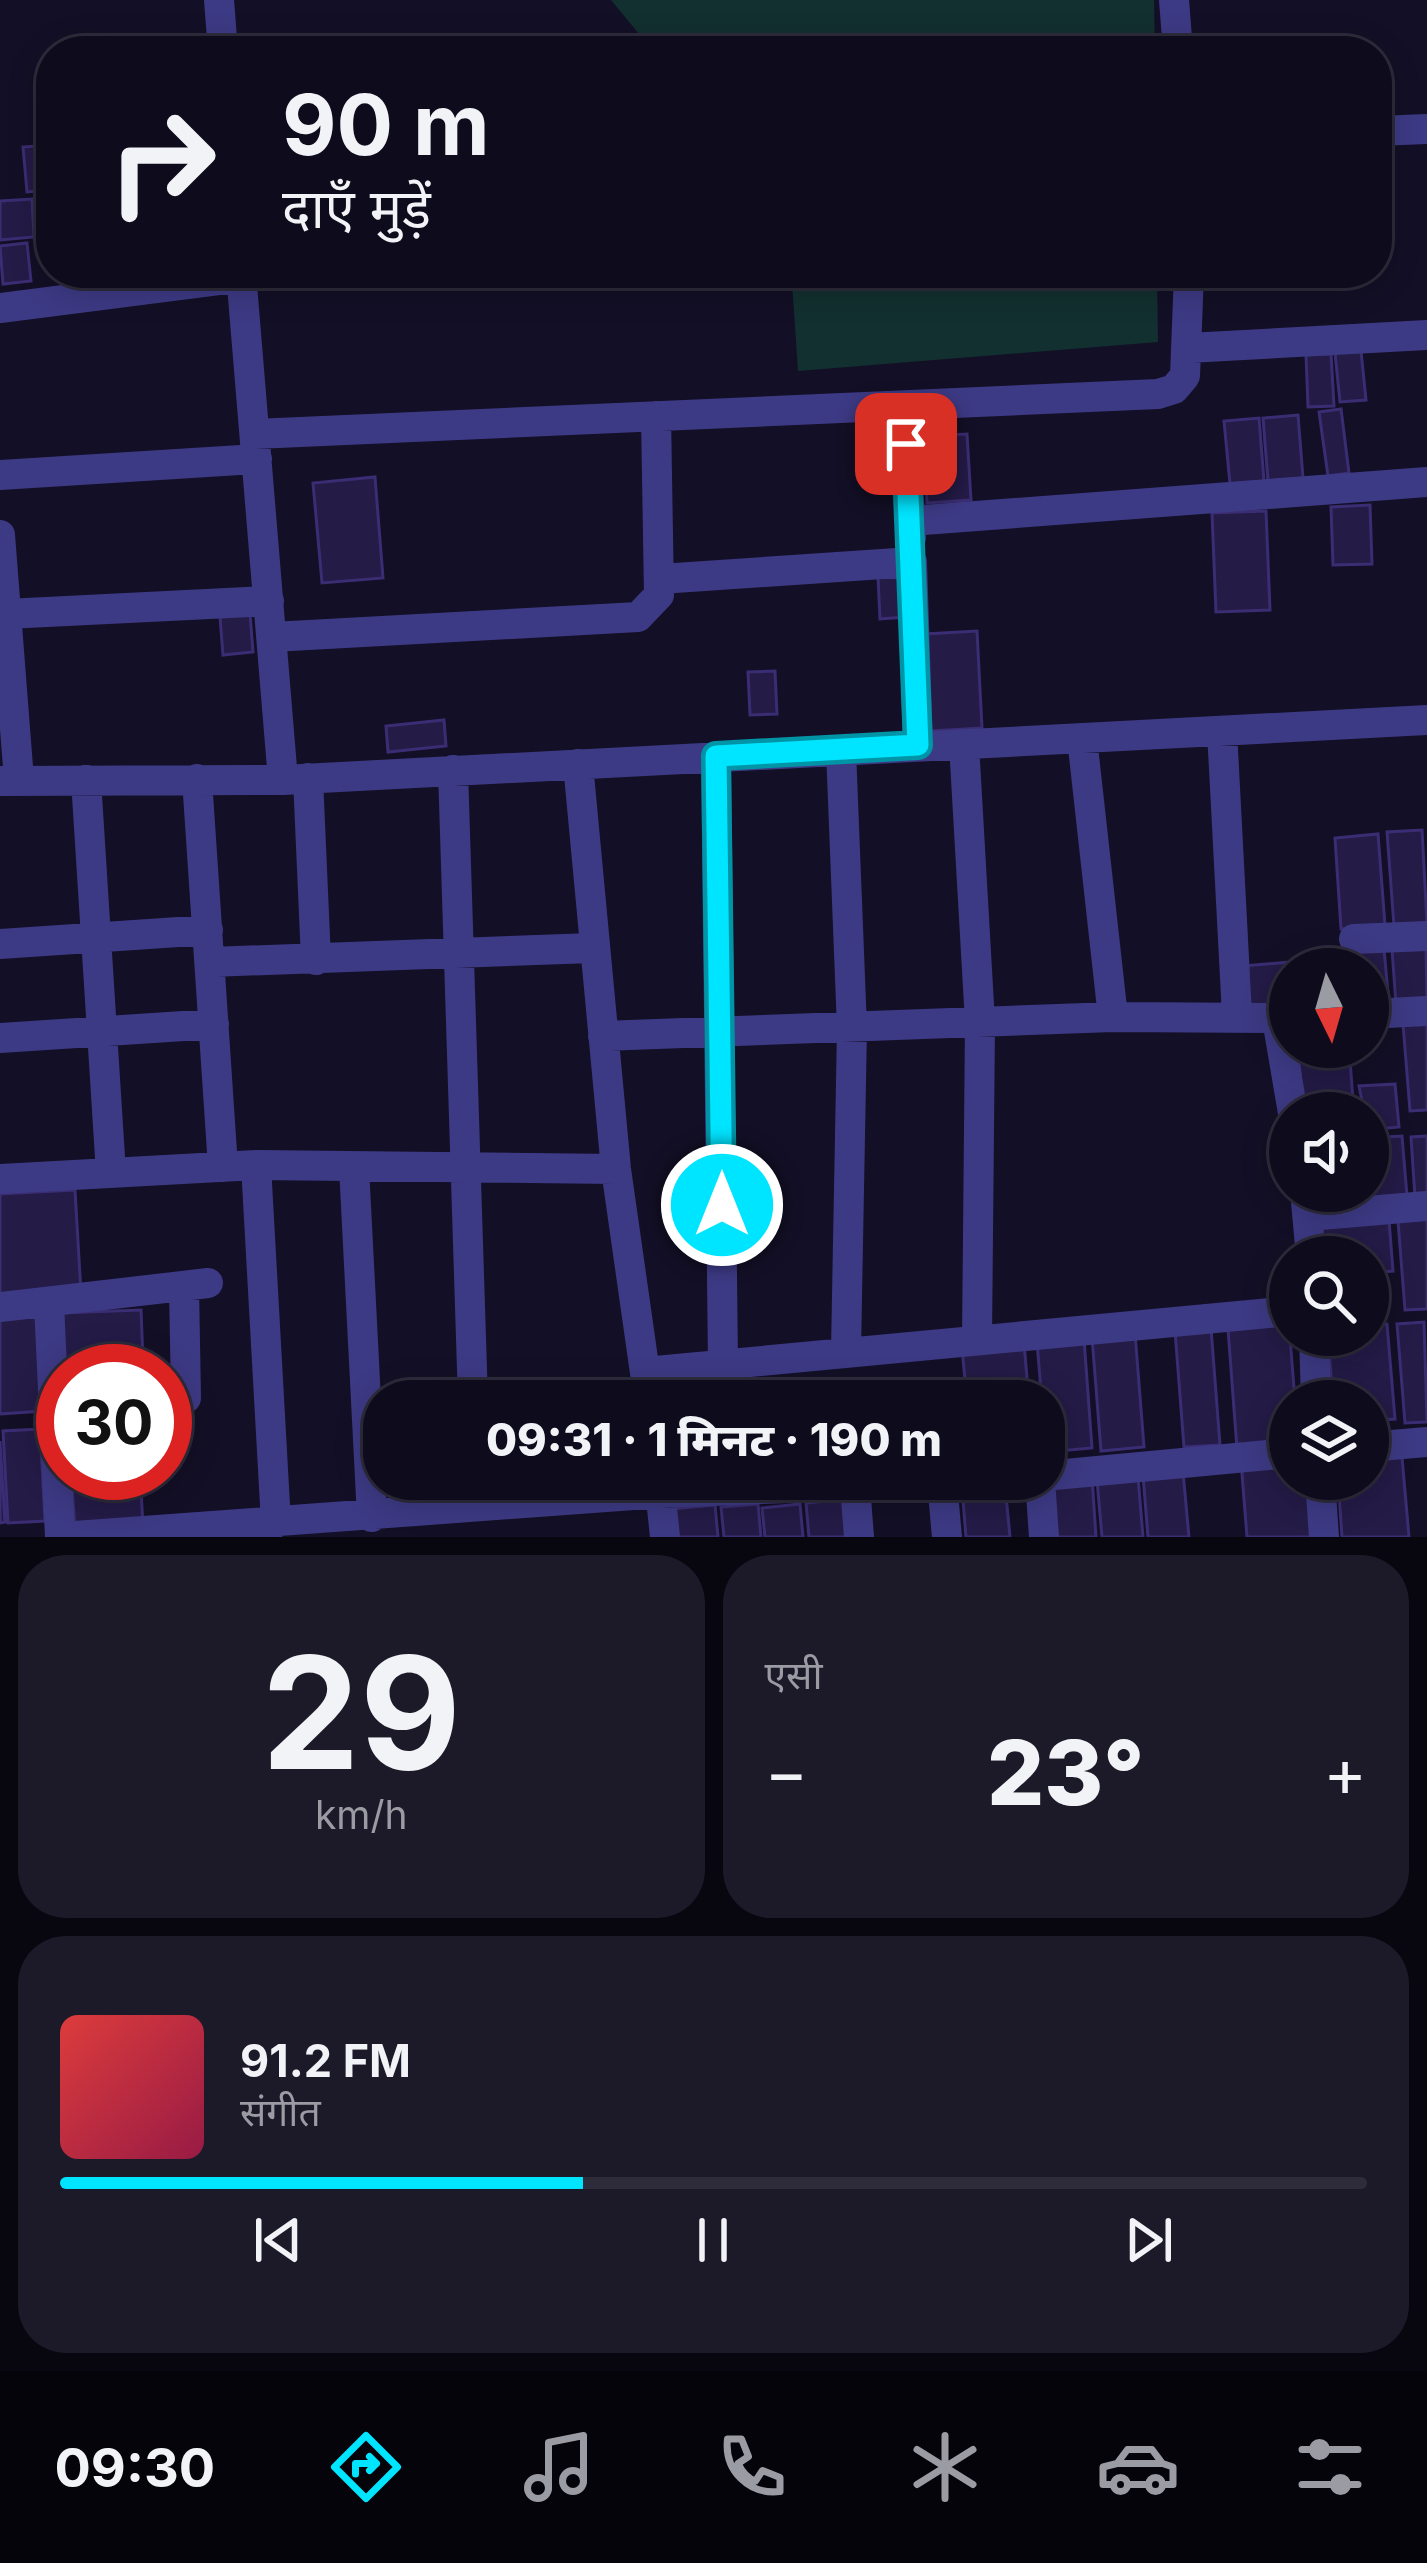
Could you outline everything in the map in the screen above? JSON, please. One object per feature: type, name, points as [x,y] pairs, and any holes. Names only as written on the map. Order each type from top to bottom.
[{"type":"street","points":[[219,0],[222,36]]},
{"type":"street","points":[[1174,0],[1177,36]]},
{"type":"street","points":[[1392,130],[1427,129]]},
{"type":"street","points":[[0,308],[147,288]]},
{"type":"street","points":[[243,288],[268,601],[296,779],[316,960]]},
{"type":"street","points":[[0,475],[256,447],[656,416],[1158,394],[1174,389],[1185,376],[1189,288]]},
{"type":"street","points":[[1188,348],[1427,334]]},
{"type":"street","points":[[904,406],[918,745]]},
{"type":"street","points":[[272,637],[622,622],[652,609],[660,579],[656,416]]},
{"type":"street","points":[[910,521],[1427,482]]},
{"type":"street","points":[[0,536],[9,781],[296,779],[1427,720]]},
{"type":"street","points":[[660,579],[912,562]]},
{"type":"street","points":[[6,614],[268,601]]},
{"type":"street","points":[[1222,730],[1237,1015]]},
{"type":"street","points":[[1082,738],[1113,1017]]},
{"type":"street","points":[[964,744],[980,1022],[977,1340]]},
{"type":"street","points":[[842,750],[852,1028],[846,1350]]},
{"type":"street","points":[[716,756],[723,1363]]},
{"type":"street","points":[[578,764],[616,1169],[646,1380]]},
{"type":"street","points":[[452,770],[470,1169],[473,1380]]},
{"type":"street","points":[[197,779],[224,1167]]},
{"type":"street","points":[[86,780],[111,1173]]},
{"type":"street","points":[[0,944],[208,930]]},
{"type":"street","points":[[1354,939],[1427,936]]},
{"type":"street","points":[[210,962],[593,948]]},
{"type":"street","points":[[1389,1013],[1427,1011]]},
{"type":"street","points":[[603,1036],[1113,1017],[1269,1018]]},
{"type":"street","points":[[0,1038],[214,1024]]},
{"type":"street","points":[[0,1178],[256,1165],[616,1169]]},
{"type":"street","points":[[256,1165],[276,1523]]},
{"type":"street","points":[[354,1167],[372,1517]]},
{"type":"street","points":[[1389,1205],[1427,1206]]},
{"type":"street","points":[[0,1307],[196,1284],[191,1344]]},
{"type":"street","points":[[50,1304],[61,1537],[372,1517],[448,1500]]},
{"type":"street","points":[[669,1380],[723,1363],[1269,1313]]},
{"type":"street","points":[[1389,1445],[1427,1442]]},
{"type":"street","points":[[1065,1476],[1269,1455]]},
{"type":"street","points":[[661,1500],[664,1537]]},
{"type":"street","points":[[857,1500],[859,1537]]},
{"type":"street","points":[[943,1500],[946,1537]]},
{"type":"street","points":[[1043,1500],[1044,1537]]},
{"type":"street","points":[[1321,1500],[1324,1537]]},
{"type":"green space","points":[[611,0],[1154,0],[1155,36],[641,36]]},
{"type":"green space","points":[[792,288],[1157,288],[1158,342],[798,371]]},
{"type":"building","points":[[36,146],[36,191],[27,192],[23,147]]},
{"type":"building","points":[[32,199],[34,237],[0,240],[0,201]]},
{"type":"building","points":[[27,243],[31,281],[3,284],[0,246]]},
{"type":"building","points":[[1361,351],[1366,400],[1340,402],[1335,353]]},
{"type":"building","points":[[1331,354],[1334,406],[1308,407],[1306,355]]},
{"type":"building","points":[[1341,409],[1349,473],[1328,476],[1319,412]]},
{"type":"building","points":[[1298,415],[1303,478],[1268,481],[1263,418]]},
{"type":"building","points":[[1259,418],[1264,481],[1230,484],[1224,421]]},
{"type":"building","points":[[967,434],[971,500],[927,503],[924,436]]},
{"type":"building","points":[[375,477],[383,578],[322,583],[313,483]]},
{"type":"building","points":[[1370,505],[1372,564],[1333,565],[1331,507]]},
{"type":"building","points":[[1266,511],[1270,610],[1216,612],[1212,513]]},
{"type":"building","points":[[905,576],[907,617],[880,619],[878,577]]},
{"type":"building","points":[[250,614],[253,652],[223,655],[220,617]]},
{"type":"building","points":[[977,631],[982,728],[930,731],[925,634]]},
{"type":"building","points":[[775,671],[777,714],[750,715],[748,672]]},
{"type":"building","points":[[444,720],[446,746],[388,752],[386,726]]},
{"type":"building","points":[[1422,830],[1427,923],[1394,926],[1387,832]]},
{"type":"building","points":[[1378,834],[1385,925],[1341,929],[1335,838]]},
{"type":"building","points":[[1426,947],[1427,1002],[1396,1005],[1392,949]]},
{"type":"building","points":[[1269,964],[1269,1010],[1246,1012],[1242,966]]},
{"type":"building","points":[[1427,1022],[1427,1110],[1410,1111],[1403,1024]]},
{"type":"building","points":[[1300,1068],[1351,1068],[1352,1092],[1301,1092]]},
{"type":"building","points":[[1395,1084],[1399,1127],[1389,1128],[1389,1092],[1360,1092],[1359,1086]]},
{"type":"building","points":[[1402,1136],[1407,1196],[1389,1197],[1389,1137]]},
{"type":"building","points":[[1427,1136],[1427,1196],[1415,1197],[1411,1137]]},
{"type":"building","points":[[75,1190],[81,1293],[0,1298],[0,1194]]},
{"type":"building","points":[[1427,1219],[1427,1309],[1405,1310],[1398,1221]]},
{"type":"building","points":[[1389,1220],[1393,1271],[1389,1271],[1389,1236],[1319,1236],[1318,1226]]},
{"type":"building","points":[[141,1310],[142,1344],[61,1344],[60,1313]]},
{"type":"building","points":[[37,1317],[36,1411],[0,1414],[0,1319]]},
{"type":"building","points":[[1424,1322],[1427,1422],[1405,1423],[1397,1324]]},
{"type":"building","points":[[1269,1326],[1269,1356],[1291,1356],[1293,1380],[1269,1380],[1269,1446],[1237,1449],[1228,1329]]},
{"type":"building","points":[[1211,1328],[1220,1445],[1184,1447],[1175,1331]]},
{"type":"building","points":[[1135,1333],[1144,1447],[1101,1451],[1092,1337]]},
{"type":"building","points":[[1084,1339],[1092,1448],[1065,1450],[1065,1380],[1040,1380],[1037,1342]]},
{"type":"building","points":[[1024,1343],[1027,1380],[965,1380],[962,1348]]},
{"type":"building","points":[[1389,1348],[1395,1419],[1389,1419],[1389,1380],[1331,1380],[1330,1356],[1389,1356]]},
{"type":"building","points":[[36,1429],[36,1500],[44,1500],[45,1521],[8,1523],[3,1431]]},
{"type":"building","points":[[0,1441],[5,1522],[0,1523]]},
{"type":"building","points":[[1402,1457],[1409,1537],[1342,1537],[1339,1500],[1389,1500],[1389,1458]]},
{"type":"building","points":[[1269,1459],[1269,1500],[1310,1500],[1313,1537],[1247,1537],[1241,1461]]},
{"type":"building","points":[[1183,1472],[1189,1537],[1148,1537],[1143,1475]]},
{"type":"building","points":[[1138,1477],[1143,1537],[1102,1537],[1097,1480]]},
{"type":"building","points":[[1092,1478],[1096,1537],[1049,1537],[1046,1500],[1065,1500],[1065,1480]]},
{"type":"building","points":[[73,1500],[142,1500],[143,1525],[75,1529]]},
{"type":"building","points":[[848,1500],[851,1537],[809,1537],[806,1503]]},
{"type":"building","points":[[963,1500],[1006,1500],[1010,1537],[966,1537]]},
{"type":"building","points":[[758,1504],[761,1537],[724,1537],[721,1507]]},
{"type":"building","points":[[800,1504],[803,1537],[765,1537],[762,1508]]},
{"type":"building","points":[[715,1505],[718,1537],[673,1537],[671,1509]]},
{"type":"route","points":[[722,1205],[716,756],[918,745],[906,444]]}]
